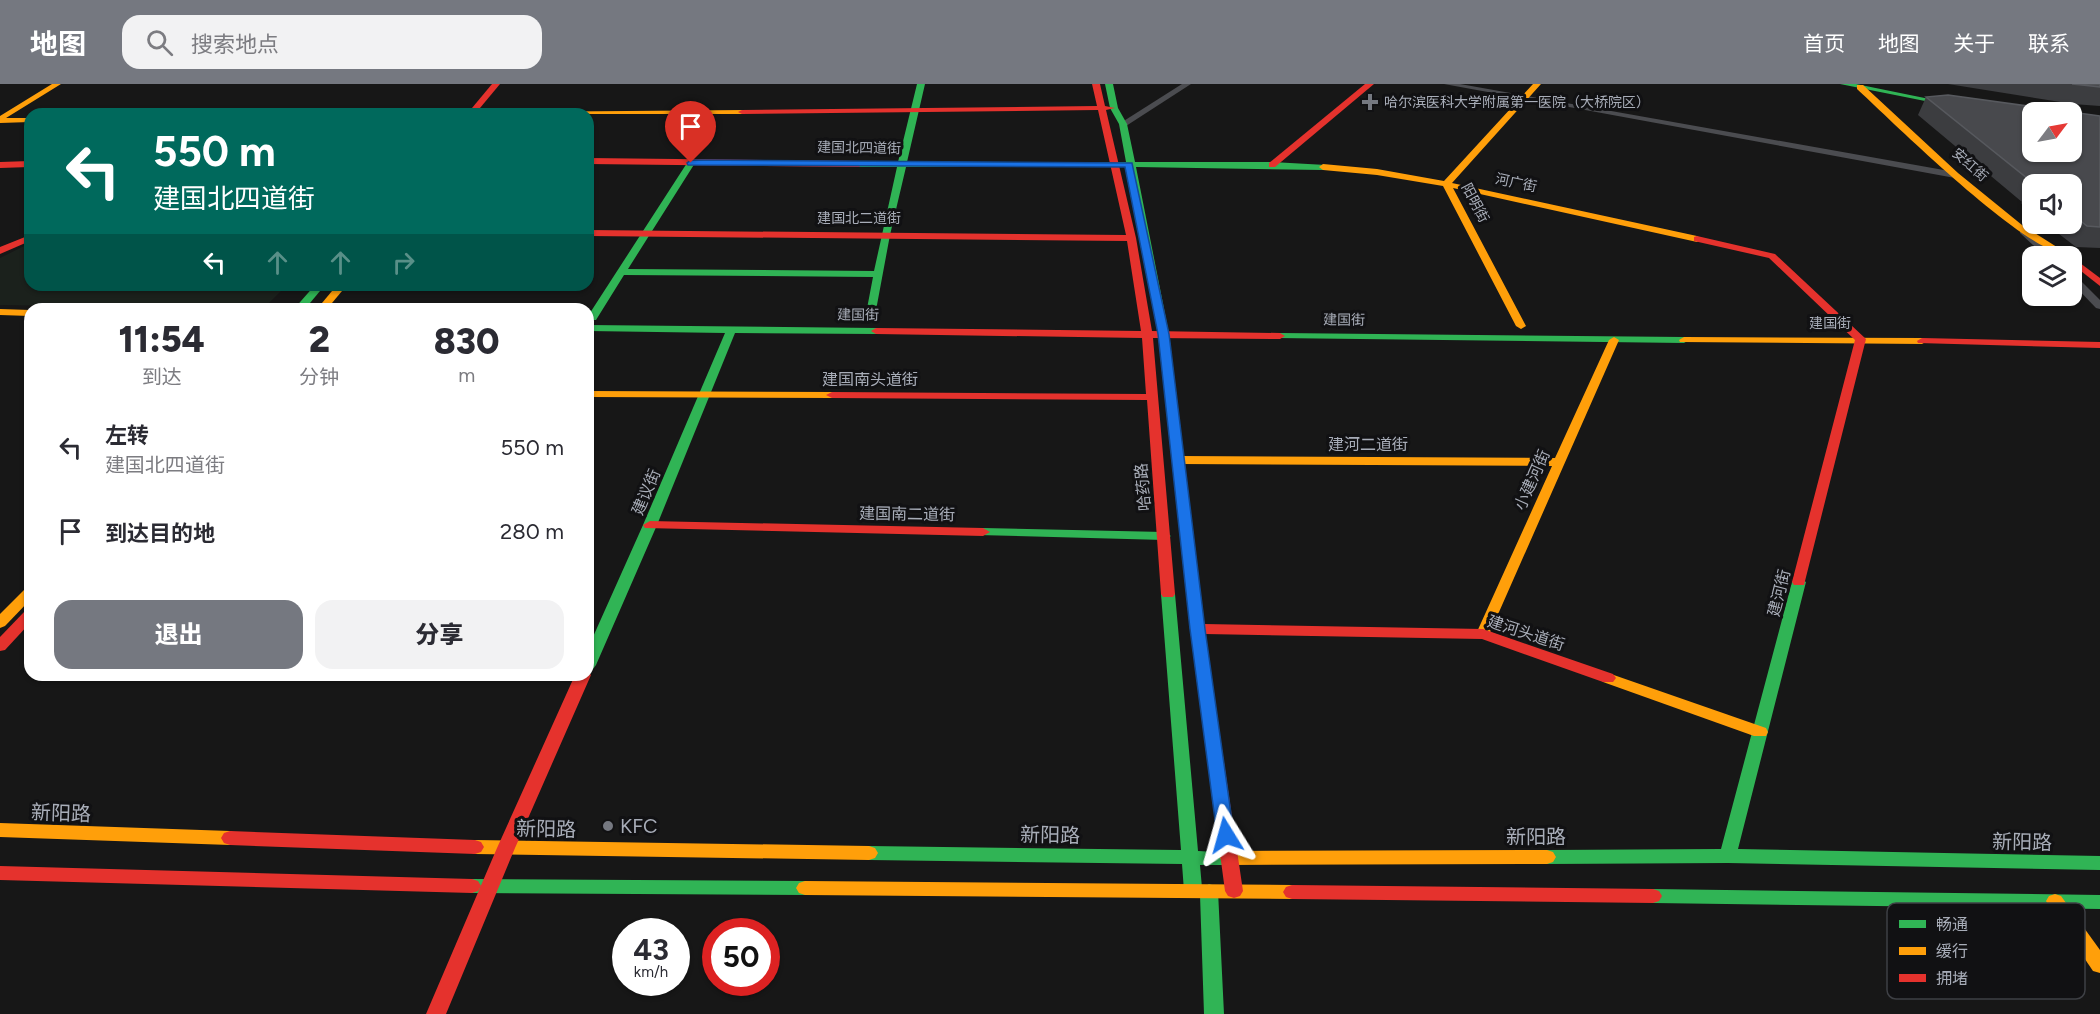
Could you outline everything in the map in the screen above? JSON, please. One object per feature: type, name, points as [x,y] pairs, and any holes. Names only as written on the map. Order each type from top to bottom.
[{"type":"main road","points":[[0,120],[57,84]]},
{"type":"main road","points":[[476,108],[496,84]]},
{"type":"main road","points":[[489,108],[510,84]]},
{"type":"main road","points":[[870,319],[885,235],[921,84]]},
{"type":"main road","name":"哈药路","points":[[1096,84],[1107,108],[1123,124],[1129,165],[1163,328],[1197,629],[1234,891]]},
{"type":"main road","name":"哈药路","points":[[1109,84],[1107,108],[1114,165],[1131,238],[1146,328],[1193,891]]},
{"type":"main road","points":[[1272,165],[1370,84]]},
{"type":"main road","name":"阳明街","points":[[1521,326],[1446,184],[1537,84]]},
{"type":"main road","points":[[1844,84],[1860,85],[1921,89],[1961,104],[1860,85]]},
{"type":"main road","name":"安红街","points":[[1860,85],[1955,175],[2019,227],[2050,246]]},
{"type":"main road","points":[[594,113],[1107,108]]},
{"type":"main road","points":[[0,120],[24,120]]},
{"type":"main road","name":"建国北四道街","points":[[594,161],[1129,165]]},
{"type":"main road","points":[[594,314],[691,163]]},
{"type":"main road","points":[[0,165],[24,165]]},
{"type":"main road","name":"河广街","points":[[1129,165],[1272,165],[1339,168],[1446,184],[1772,256],[1861,339]]},
{"type":"main road","name":"建国北二道街","points":[[594,233],[1131,238]]},
{"type":"main road","points":[[0,251],[24,241]]},
{"type":"main road","points":[[2082,268],[2100,283]]},
{"type":"main road","points":[[621,272],[879,274]]},
{"type":"main road","points":[[304,303],[315,291]]},
{"type":"main road","points":[[327,303],[337,291]]},
{"type":"main road","points":[[0,312],[24,313]]},
{"type":"main road","name":"建国街","points":[[594,322],[870,319],[1146,328]]},
{"type":"main road","name":"建国街","points":[[594,322],[732,330],[1521,326],[1848,327],[2100,334]]},
{"type":"main road","points":[[0,323],[24,323]]},
{"type":"main road","name":"建国街","points":[[1163,328],[1614,340],[1861,339],[2100,345]]},
{"type":"main road","name":"建议街","points":[[594,651],[732,330]]},
{"type":"main road","name":"建河街","points":[[1728,856],[1861,339]]},
{"type":"main road","name":"小建河街","points":[[1483,634],[1614,340]]},
{"type":"main road","name":"建国南头道街","points":[[594,394],[1152,397]]},
{"type":"main road","name":"建河二道街","points":[[1179,460],[1558,462]]},
{"type":"main road","name":"建国南二道街","points":[[650,525],[1164,536]]},
{"type":"main road","points":[[0,623],[24,598]]},
{"type":"main road","points":[[0,646],[24,620]]},
{"type":"main road","name":"建河头道街","points":[[1197,629],[1483,634],[1760,732]]},
{"type":"main road","points":[[436,1014],[506,848],[581,681]]},
{"type":"main road","name":"新阳路","points":[[0,831],[506,848],[1229,858],[1728,856],[2100,862]]},
{"type":"main road","points":[[0,873],[490,886],[1234,891],[2100,902]]},
{"type":"main road","points":[[1209,891],[1214,1014]]},
{"type":"main road","points":[[2085,944],[2100,965]]},
{"type":"street","points":[[1123,124],[1187,84]]},
{"type":"street","points":[[1448,84],[1955,175]]},
{"type":"street","points":[[2019,227],[2039,246]]},
{"type":"street","points":[[2082,288],[2100,306]]},
{"type":"shaded area","points":[[24,246],[24,291],[281,291],[269,303],[24,303],[24,305],[0,305],[0,258]]},
{"type":"building","points":[[2072,84],[2100,84],[2100,87],[2082,85]]},
{"type":"building","points":[[1948,95],[2022,105],[2022,162],[2082,162],[2082,113],[2100,116],[2100,227],[2087,226],[2082,222],[2082,174],[2022,174],[1926,97]]},
{"type":"traffic: fast","points":[[870,319],[885,235],[921,84]]},
{"type":"traffic: fast","points":[[1109,84],[1114,108],[1123,124],[1164,334],[1178,458]]},
{"type":"traffic: fast","points":[[1844,84],[1950,104]]},
{"type":"traffic: fast","points":[[594,315],[691,163]]},
{"type":"traffic: fast","points":[[859,164],[1323,167]]},
{"type":"traffic: fast","points":[[621,272],[879,274]]},
{"type":"traffic: fast","points":[[304,303],[315,291]]},
{"type":"traffic: fast","points":[[594,328],[876,331]]},
{"type":"traffic: fast","points":[[594,651],[650,525],[731,330]]},
{"type":"traffic: fast","points":[[1280,336],[1684,340]]},
{"type":"traffic: fast","points":[[983,532],[1164,536]]},
{"type":"traffic: fast","points":[[1728,856],[1799,582]]},
{"type":"traffic: fast","points":[[1168,594],[1193,891]]},
{"type":"traffic: fast","points":[[869,853],[1229,858]]},
{"type":"traffic: fast","points":[[1547,857],[1728,856],[2100,863]]},
{"type":"traffic: fast","points":[[472,886],[805,888]]},
{"type":"traffic: fast","points":[[1209,891],[1214,1014]]},
{"type":"traffic: fast","points":[[1653,896],[2100,902]]},
{"type":"traffic: slow","points":[[0,119],[57,84]]},
{"type":"traffic: slow","points":[[1521,326],[1446,184],[1537,84]]},
{"type":"traffic: slow","points":[[1860,87],[1955,175],[2019,227],[2050,246]]},
{"type":"traffic: slow","points":[[594,113],[742,112]]},
{"type":"traffic: slow","points":[[0,121],[24,120]]},
{"type":"traffic: slow","points":[[1323,167],[1377,172],[1446,184],[1697,239]]},
{"type":"traffic: slow","points":[[327,303],[337,291]]},
{"type":"traffic: slow","points":[[0,312],[24,313]]},
{"type":"traffic: slow","points":[[1483,634],[1614,340]]},
{"type":"traffic: slow","points":[[1684,340],[1922,341]]},
{"type":"traffic: slow","points":[[594,394],[832,395]]},
{"type":"traffic: slow","points":[[1179,460],[1558,462]]},
{"type":"traffic: slow","points":[[0,623],[24,598]]},
{"type":"traffic: slow","points":[[1608,678],[1760,732]]},
{"type":"traffic: slow","points":[[0,830],[230,838]]},
{"type":"traffic: slow","points":[[475,847],[869,853]]},
{"type":"traffic: slow","points":[[1229,858],[1547,857]]},
{"type":"traffic: slow","points":[[805,888],[1292,892]]},
{"type":"traffic: slow","points":[[2085,944],[2100,965]]},
{"type":"traffic: jam","points":[[476,108],[496,84]]},
{"type":"traffic: jam","points":[[1096,84],[1131,238],[1147,334],[1168,594]]},
{"type":"traffic: jam","points":[[1272,165],[1370,84]]},
{"type":"traffic: jam","points":[[742,112],[1111,108]]},
{"type":"traffic: jam","points":[[594,161],[859,164]]},
{"type":"traffic: jam","points":[[0,165],[24,164]]},
{"type":"traffic: jam","points":[[594,233],[1131,238]]},
{"type":"traffic: jam","points":[[1697,239],[1772,256],[1861,339],[1799,582]]},
{"type":"traffic: jam","points":[[0,251],[24,241]]},
{"type":"traffic: jam","points":[[2082,268],[2100,283]]},
{"type":"traffic: jam","points":[[876,331],[1280,336]]},
{"type":"traffic: jam","points":[[1922,341],[2100,345]]},
{"type":"traffic: jam","points":[[832,395],[1152,397]]},
{"type":"traffic: jam","points":[[1178,458],[1197,629],[1234,891]]},
{"type":"traffic: jam","points":[[650,525],[983,532]]},
{"type":"traffic: jam","points":[[0,646],[24,620]]},
{"type":"traffic: jam","points":[[1197,629],[1483,634],[1608,678]]},
{"type":"traffic: jam","points":[[436,1014],[580,681]]},
{"type":"traffic: jam","points":[[230,838],[475,847]]},
{"type":"traffic: jam","points":[[0,873],[472,886]]},
{"type":"traffic: jam","points":[[1292,892],[1653,896]]},
{"type":"place","name":"哈尔滨医科大学附属第一医院（大桥院区）","points":[[1370,102]]},
{"type":"place","name":"KFC","points":[[608,826]]},
{"type":"route","points":[[691,163],[1129,165],[1164,334],[1197,629],[1226,835]]}]
